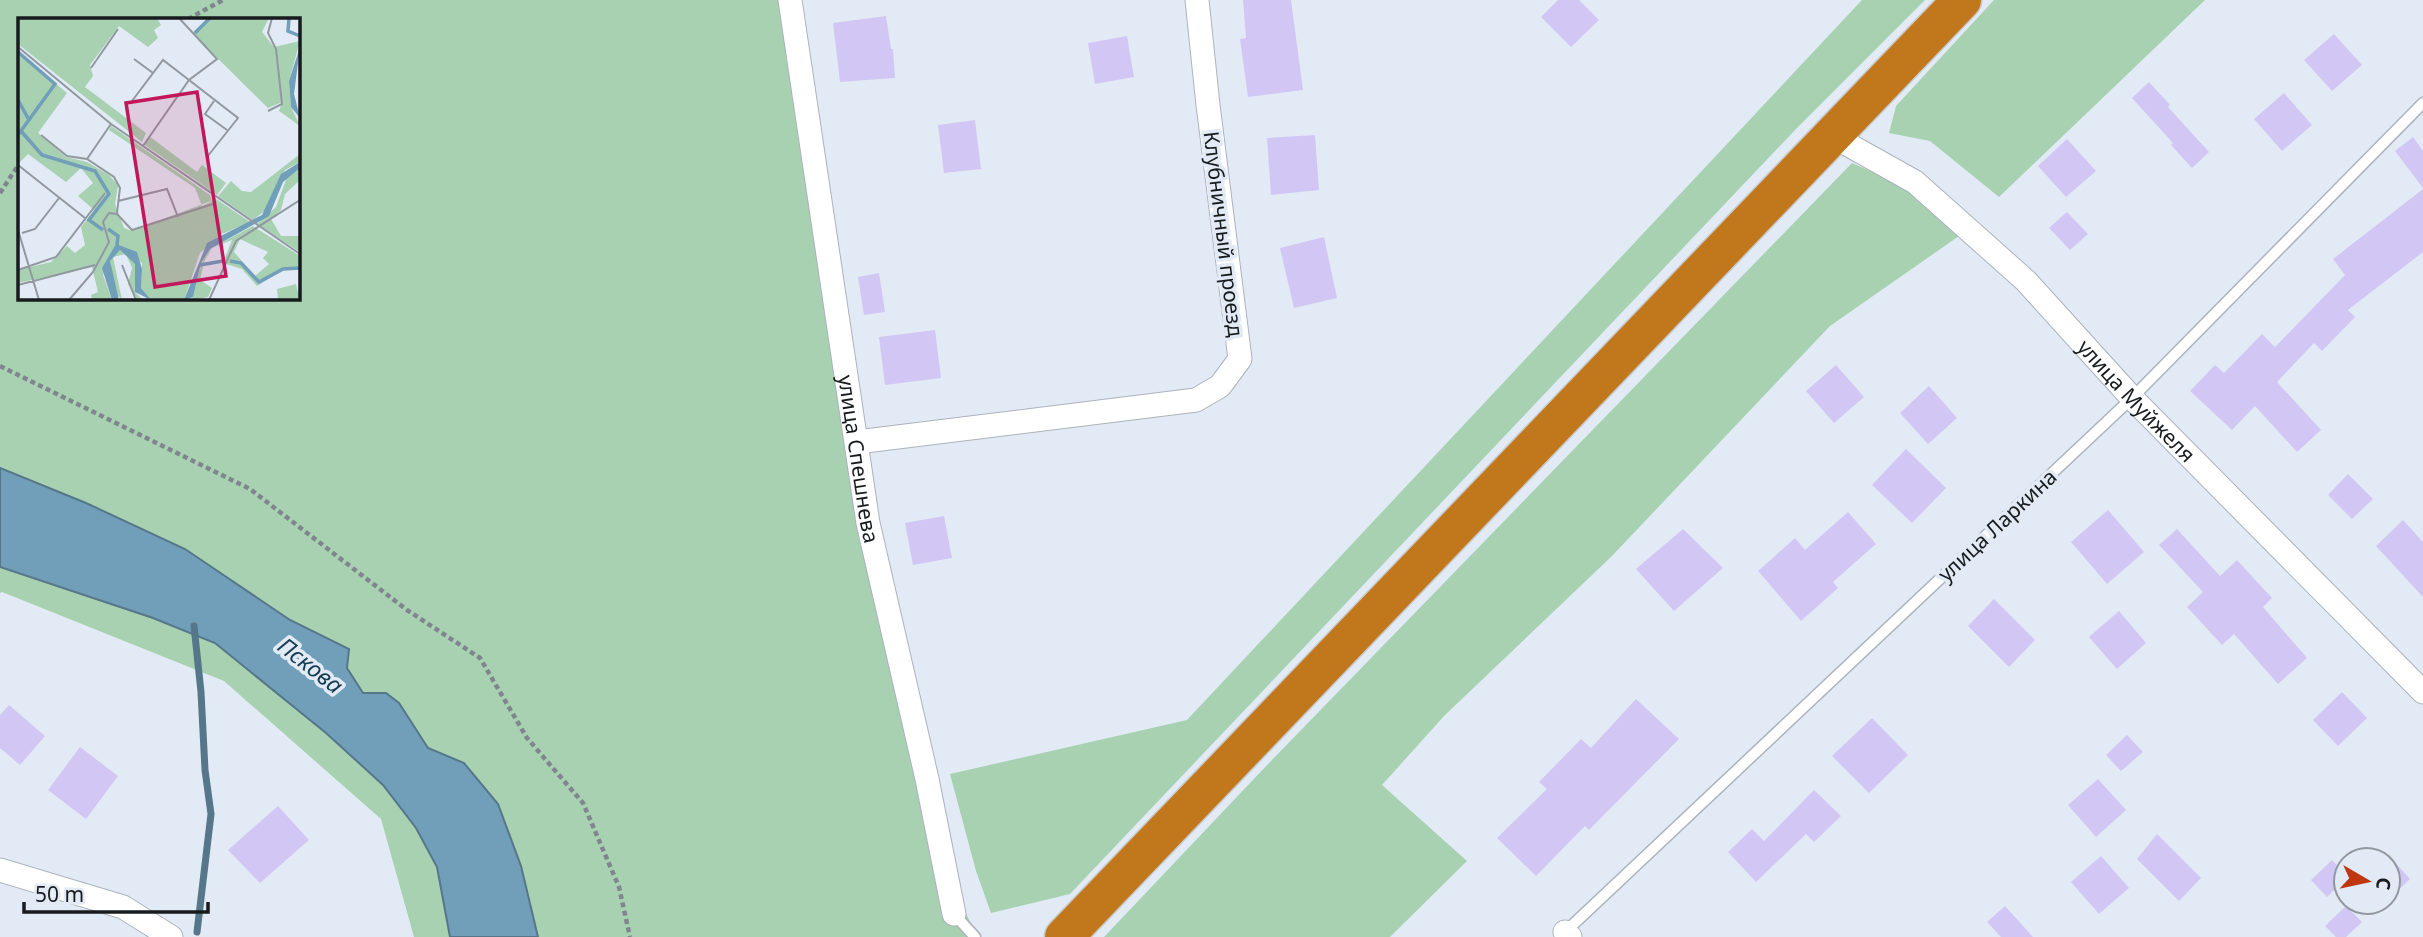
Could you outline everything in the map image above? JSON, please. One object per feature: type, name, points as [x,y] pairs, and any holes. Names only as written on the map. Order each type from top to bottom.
[{"type":"highway","points":[[1068,932],[1962,0]]},
{"type":"street","name":"улица Спешнева","points":[[790,0],[868,523],[924,766],[954,914]]},
{"type":"street","name":"Клубничный проезд","points":[[857,442],[1196,400],[1220,386],[1240,359],[1209,118],[1197,0]]},
{"type":"street","name":"улица Муйжеля","points":[[1831,135],[1915,182],[2026,281],[2132,398],[2423,692]]},
{"type":"street","points":[[0,870],[123,907],[172,937]]},
{"type":"lane","name":"улица Ларкина","points":[[1565,935],[2132,398],[2423,103]]},
{"type":"lane","points":[[954,914],[975,937]]},
{"type":"path","points":[[190,18],[223,0]]},
{"type":"path","points":[[0,193],[18,166]]},
{"type":"path","points":[[0,366],[250,489],[407,610],[480,658],[527,738],[583,803],[619,887],[631,937]]},
{"type":"green space","points":[[0,0],[780,0],[856,447],[965,911],[977,937],[538,937],[521,866],[498,804],[464,763],[428,748],[399,703],[386,693],[363,693],[347,668],[349,649],[290,620],[185,549],[86,503],[0,468]]},
{"type":"green space","points":[[1862,0],[1925,0],[1795,130],[1070,894],[991,913],[976,871],[950,774],[1187,720]]},
{"type":"green space","points":[[1994,0],[2205,0],[1999,197],[1930,141],[1889,133],[1896,106]]},
{"type":"green space","points":[[1852,163],[1908,188],[1959,236],[1830,326],[1611,557],[1445,715],[1382,785],[1467,861],[1390,937],[1104,937],[1269,763]]},
{"type":"green space","points":[[0,567],[153,618],[215,643],[326,733],[383,785],[416,828],[437,867],[450,937],[414,937],[381,819],[224,681],[0,593]]},
{"type":"water","name":"Пскова","points":[[0,468],[86,503],[185,549],[290,620],[349,649],[347,668],[363,693],[386,693],[399,703],[428,748],[464,763],[498,804],[521,866],[538,937],[450,937],[437,867],[416,828],[383,785],[326,733],[215,643],[153,618],[0,567]]},
{"type":"building","points":[[1243,0],[1291,0],[1303,90],[1248,97],[1240,39],[1246,38]]},
{"type":"building","points":[[1558,0],[1579,0],[1599,20],[1571,47],[1541,17]]},
{"type":"building","points":[[886,16],[893,49],[895,78],[840,82],[833,23]]},
{"type":"building","points":[[2334,34],[2362,65],[2332,91],[2304,60]]},
{"type":"building","points":[[1127,36],[1134,77],[1095,84],[1088,43]]},
{"type":"building","points":[[2149,82],[2209,152],[2192,168],[2132,98]]},
{"type":"building","points":[[2284,93],[2312,125],[2282,151],[2254,119]]},
{"type":"building","points":[[975,120],[981,169],[944,173],[938,125]]},
{"type":"building","points":[[1315,135],[1319,190],[1271,195],[1267,138]]},
{"type":"building","points":[[2413,137],[2423,151],[2423,188],[2395,151]]},
{"type":"building","points":[[2067,139],[2096,171],[2066,197],[2038,166]]},
{"type":"building","points":[[2423,189],[2423,252],[2348,310],[2355,317],[2322,351],[2314,343],[2277,382],[2321,430],[2297,452],[2255,406],[2232,430],[2190,391],[2215,365],[2224,373],[2262,334],[2275,347],[2345,275],[2333,259]]},
{"type":"building","points":[[2067,212],[2088,234],[2070,250],[2049,228]]},
{"type":"building","points":[[1324,237],[1337,298],[1294,308],[1280,248]]},
{"type":"building","points":[[879,273],[885,312],[864,315],[858,277]]},
{"type":"building","points":[[935,330],[941,378],[885,385],[879,337]]},
{"type":"building","points":[[1836,365],[1864,397],[1834,423],[1806,391]]},
{"type":"building","points":[[1929,386],[1957,418],[1928,444],[1900,413]]},
{"type":"building","points":[[1906,449],[1946,488],[1912,523],[1872,485]]},
{"type":"building","points":[[2348,474],[2373,499],[2352,519],[2328,495]]},
{"type":"building","points":[[2108,510],[2144,552],[2107,584],[2071,542]]},
{"type":"building","points":[[1848,512],[1876,544],[1833,582],[1838,588],[1801,621],[1758,571],[1795,538],[1805,550]]},
{"type":"building","points":[[944,516],[952,558],[913,565],[905,523]]},
{"type":"building","points":[[2403,520],[2423,542],[2423,597],[2376,546]]},
{"type":"building","points":[[1683,529],[1723,568],[1674,611],[1636,569]]},
{"type":"building","points":[[2177,529],[2220,576],[2237,560],[2272,598],[2263,607],[2307,658],[2278,684],[2234,634],[2222,645],[2187,607],[2203,592],[2159,545]]},
{"type":"building","points":[[1994,599],[2035,640],[2009,667],[1968,626]]},
{"type":"building","points":[[2119,611],[2146,643],[2117,669],[2089,637]]},
{"type":"building","points":[[2342,692],[2367,718],[2338,746],[2313,720]]},
{"type":"building","points":[[1636,699],[1679,739],[1589,830],[1585,826],[1536,876],[1497,838],[1547,789],[1539,782],[1581,739],[1591,748]]},
{"type":"building","points":[[9,705],[45,736],[20,765],[0,748],[0,715]]},
{"type":"building","points":[[1872,718],[1908,755],[1869,793],[1832,756]]},
{"type":"building","points":[[2127,735],[2143,752],[2121,771],[2106,755]]},
{"type":"building","points":[[80,747],[118,776],[86,819],[48,790]]},
{"type":"building","points":[[2098,779],[2126,810],[2096,837],[2068,805]]},
{"type":"building","points":[[1814,790],[1841,816],[1814,842],[1806,834],[1756,882],[1728,852],[1752,829],[1764,841]]},
{"type":"building","points":[[278,806],[309,840],[260,883],[228,850]]},
{"type":"building","points":[[2157,834],[2201,878],[2179,901],[2137,859]]},
{"type":"building","points":[[2101,856],[2129,888],[2099,914],[2071,882]]},
{"type":"building","points":[[2332,860],[2332,892],[2327,897],[2311,880]]},
{"type":"building","points":[[2402,870],[2410,879],[2402,887]]},
{"type":"building","points":[[2005,906],[2033,937],[2001,937],[1987,922]]},
{"type":"building","points":[[2336,916],[2356,916],[2362,922],[2346,937],[2336,937],[2325,926]]},
{"type":"waterway","points":[[194,626],[211,814],[197,932]]}]
